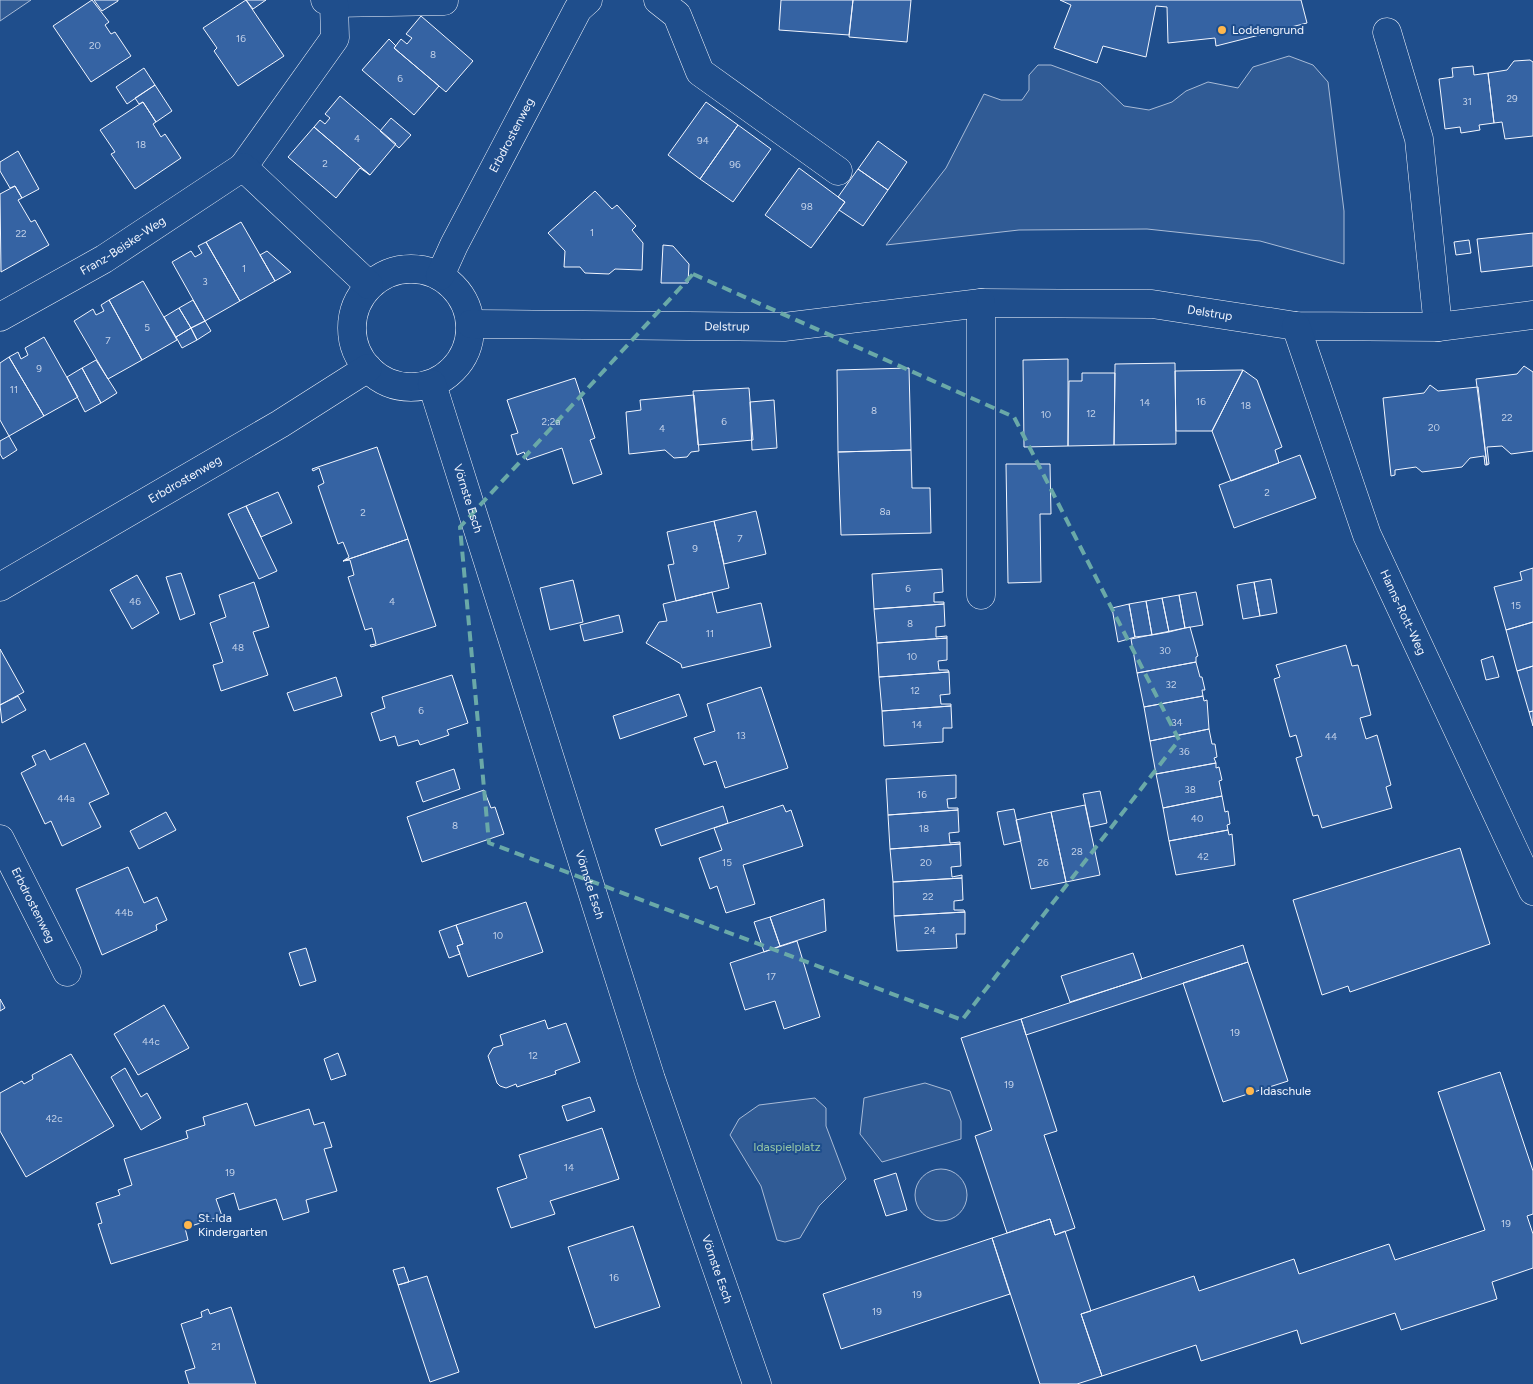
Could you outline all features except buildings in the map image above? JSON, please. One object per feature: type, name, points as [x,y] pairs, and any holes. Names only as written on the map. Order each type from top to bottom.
[{"type":"street","name":"Erbdrostenweg","points":[[440,276],[454,244],[578,9],[588,0]]},
{"type":"street","points":[[658,0],[677,14],[700,72],[838,171]]},
{"type":"street","name":"Franz-Beiske-Weg","points":[[0,317],[104,259],[243,167],[335,38],[330,2],[444,1]]},
{"type":"street","points":[[1387,32],[1419,139],[1438,328]]},
{"type":"street","points":[[243,167],[369,285]]},
{"type":"street","points":[[416,269],[440,276],[462,296],[471,324],[467,349],[453,370],[432,384],[409,387],[386,382],[368,368],[356,349],[352,326],[356,304],[369,285],[391,272],[416,269]]},
{"type":"street","points":[[981,303],[981,595]]},
{"type":"street","name":"Delstrup","points":[[471,324],[784,327],[981,303],[1152,304],[1296,326],[1438,328],[1533,316]]},
{"type":"street","name":"Hanns-Rott-Weg","points":[[1296,326],[1367,535],[1533,891]]},
{"type":"street","name":"Erbdrostenweg","points":[[0,586],[272,429],[368,368]]},
{"type":"street","name":"Vörnste Esch","points":[[432,384],[650,1079],[756,1384]]},
{"type":"street","name":"Erbdrostenweg","points":[[0,839],[67,972]]},
{"type":"highlighted area","points":[[693,274],[1014,417],[1179,740],[962,1020],[489,843],[460,527]]},
{"type":"shaded area","points":[[0,0],[31,0],[0,21]]},
{"type":"shaded area","points":[[1289,56],[1313,65],[1328,82],[1344,211],[1344,264],[1260,241],[1147,229],[1019,230],[886,245],[946,168],[984,94],[1001,100],[1022,100],[1029,90],[1029,75],[1038,65],[1051,65],[1100,83],[1124,106],[1149,110],[1172,102],[1186,91],[1208,82],[1238,88],[1253,67]]},
{"type":"shaded area","points":[[925,1083],[950,1091],[961,1121],[961,1139],[882,1162],[860,1134],[864,1098]]},
{"type":"shaded area","name":"Idaspielplatz","points":[[815,1098],[826,1108],[826,1126],[846,1179],[819,1206],[800,1238],[785,1242],[777,1240],[761,1186],[730,1135],[739,1119],[759,1105]]},
{"type":"shaded area","points":[[936,1169],[946,1169],[960,1176],[967,1190],[967,1200],[960,1214],[946,1221],[936,1221],[926,1217],[919,1210],[915,1200],[915,1190],[919,1180],[926,1173]]},
{"type":"place","name":"Loddengrund","points":[[1222,30]]},
{"type":"place","name":"Idaschule","points":[[1250,1091]]},
{"type":"place","name":"St. Ida Kindergarten","points":[[188,1225]]}]
